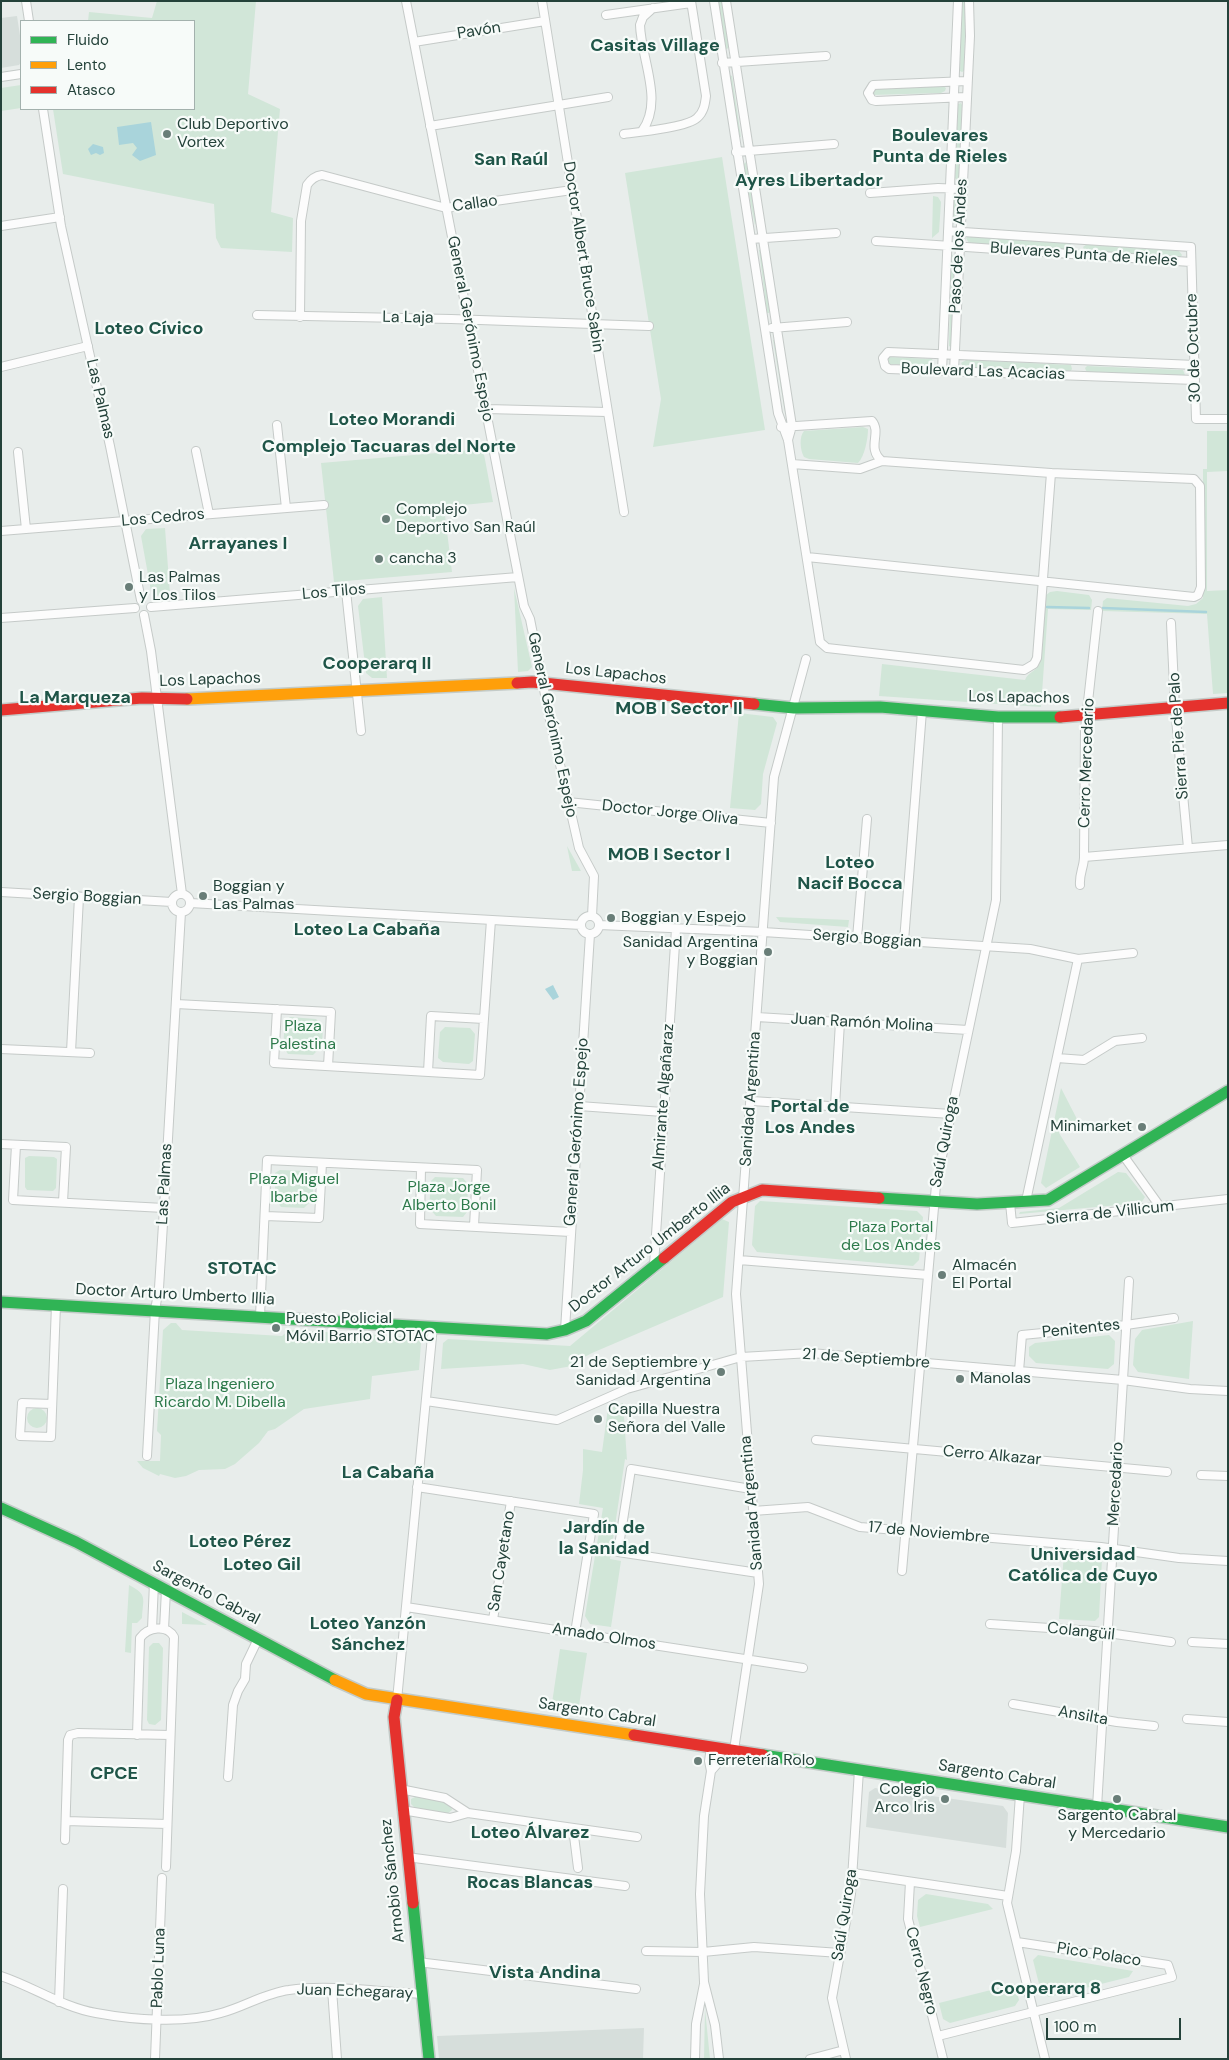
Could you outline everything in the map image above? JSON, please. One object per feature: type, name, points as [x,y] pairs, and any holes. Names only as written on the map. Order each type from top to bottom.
[{"type":"street","points":[[26,1],[29,20]]},
{"type":"street","name":"General Gerónimo Espejo","points":[[406,1],[524,606],[530,619],[579,848],[594,876],[592,916]]},
{"type":"street","name":"Doctor Albert Bruce Sabin","points":[[542,1],[624,512]]},
{"type":"street","points":[[714,1],[722,63],[778,413],[781,427],[788,440],[820,642],[827,648],[1024,670],[1031,667],[1036,661],[1051,473]]},
{"type":"street","points":[[726,1],[792,426],[788,440]]},
{"type":"street","name":"Paso de los Andes","points":[[942,371],[958,1]]},
{"type":"street","name":"Paso de los Andes","points":[[954,371],[969,1]]},
{"type":"street","points":[[606,15],[691,2],[706,96],[704,109],[692,122],[624,134]]},
{"type":"street","points":[[642,132],[648,121],[652,104],[640,25],[643,17],[653,8]]},
{"type":"street","name":"Pavón","points":[[414,42],[545,21]]},
{"type":"street","points":[[722,63],[826,56]]},
{"type":"street","points":[[1,77],[20,74]]},
{"type":"street","points":[[966,97],[876,101],[872,100],[868,93],[873,85],[967,81]]},
{"type":"street","points":[[430,126],[608,97]]},
{"type":"street","name":"Las Palmas","points":[[43,110],[60,217],[141,600]]},
{"type":"street","points":[[736,152],[834,144]]},
{"type":"street","name":"Callao","points":[[300,316],[301,221],[307,185],[312,178],[322,175],[446,208],[572,190]]},
{"type":"street","points":[[870,193],[962,189]]},
{"type":"street","points":[[1,226],[60,217]]},
{"type":"street","name":"Bulevares Punta de Rieles","points":[[948,231],[1191,247]]},
{"type":"street","points":[[751,239],[836,233]]},
{"type":"street","points":[[1079,240],[1079,255]]},
{"type":"street","name":"Bulevares Punta de Rieles","points":[[876,241],[1191,262]]},
{"type":"street","name":"30 de Octubre","points":[[1191,247],[1196,419],[1228,419]]},
{"type":"street","name":"La Laja","points":[[257,316],[649,326]]},
{"type":"street","points":[[765,328],[847,322]]},
{"type":"street","points":[[1,367],[88,346]]},
{"type":"street","name":"Boulevard Las Acacias","points":[[1194,365],[888,352],[883,358],[885,366],[889,369],[1195,380]]},
{"type":"street","points":[[1078,360],[1078,376]]},
{"type":"street","points":[[486,409],[608,412]]},
{"type":"street","points":[[781,427],[872,421],[875,427],[874,450],[877,457],[882,460],[1051,473],[1197,481],[1200,486],[1201,587],[1198,595],[1185,598],[808,557]]},
{"type":"street","points":[[277,425],[286,508]]},
{"type":"street","points":[[196,451],[209,514]]},
{"type":"street","points":[[18,452],[26,529]]},
{"type":"street","points":[[792,464],[860,470],[882,460]]},
{"type":"street","name":"Los Cedros","points":[[1,531],[324,505]]},
{"type":"street","name":"Los Tilos","points":[[150,607],[518,577]]},
{"type":"street","points":[[346,591],[361,731]]},
{"type":"street","points":[[141,600],[148,602],[150,612],[144,615],[138,614],[135,608],[141,600]]},
{"type":"street","points":[[1,618],[135,608]]},
{"type":"street","name":"Cerro Mercedario","points":[[1080,885],[1079,874],[1084,863],[1085,729],[1098,610]]},
{"type":"street","points":[[144,615],[151,651],[182,894],[188,898],[190,903]]},
{"type":"street","name":"Sierra Pie de Palo","points":[[1171,623],[1175,708],[1188,848]]},
{"type":"street","name":"Sanidad Argentina","points":[[734,1750],[758,1584],[736,1294],[752,1101],[774,777],[806,659]]},
{"type":"street","name":"Los Lapachos","points":[[1,710],[142,698],[543,683],[794,708],[880,707],[998,717],[1042,718],[1228,703]]},
{"type":"street","points":[[904,941],[922,711]]},
{"type":"street","name":"Saúl Quiroga","points":[[902,1570],[936,1185],[996,900],[998,717]]},
{"type":"street","name":"Doctor Jorge Oliva","points":[[568,802],[771,823]]},
{"type":"street","points":[[857,938],[867,819]]},
{"type":"street","points":[[1084,857],[1228,845]]},
{"type":"street","name":"Sergio Boggian","points":[[1,892],[172,902]]},
{"type":"street","points":[[182,894],[175,896],[172,902],[174,909],[181,912],[187,909],[190,903]]},
{"type":"street","points":[[71,1052],[79,897]]},
{"type":"street","points":[[190,903],[581,925]]},
{"type":"street","name":"Las Palmas","points":[[147,1456],[181,912]]},
{"type":"street","points":[[592,916],[598,920],[599,925],[597,931],[590,934],[584,931],[581,925],[585,918],[592,916]]},
{"type":"street","points":[[277,1009],[274,1063],[480,1075],[491,920]]},
{"type":"street","name":"Sergio Boggian","points":[[599,925],[763,932],[1030,949],[1078,959],[1133,953]]},
{"type":"street","name":"Almirante Algañaraz","points":[[654,1265],[676,929]]},
{"type":"street","name":"General Gerónimo Espejo","points":[[565,1330],[590,934]]},
{"type":"street","points":[[1026,1201],[1078,959]]},
{"type":"street","points":[[176,1004],[331,1012],[328,1066]]},
{"type":"street","points":[[428,1072],[431,1016],[484,1019]]},
{"type":"street","name":"Juan Ramón Molina","points":[[757,1017],[968,1030]]},
{"type":"street","points":[[835,1106],[840,1022]]},
{"type":"street","points":[[1057,1058],[1084,1060],[1115,1041],[1142,1038]]},
{"type":"street","points":[[1,1049],[90,1053]]},
{"type":"street","name":"Doctor Arturo Umberto Illia","points":[[1,1302],[547,1334],[565,1330],[586,1321],[732,1202],[744,1196],[762,1190],[977,1204],[1010,1203],[1055,1197],[1228,1091]]},
{"type":"street","points":[[752,1101],[951,1114]]},
{"type":"street","points":[[579,1106],[664,1112]]},
{"type":"street","points":[[1,1144],[66,1147],[63,1202]]},
{"type":"street","points":[[16,1145],[13,1200],[164,1208]]},
{"type":"street","points":[[1123,1155],[1161,1208]]},
{"type":"street","points":[[260,1316],[267,1160],[477,1170],[474,1226]]},
{"type":"street","points":[[265,1216],[319,1218],[322,1163]]},
{"type":"street","points":[[421,1168],[420,1224],[571,1232]]},
{"type":"street","name":"Sierra de Villicum","points":[[1010,1203],[1012,1223],[1161,1208],[1228,1199]]},
{"type":"street","points":[[739,1260],[928,1275]]},
{"type":"street","name":"Mercedario","points":[[1097,1807],[1128,1281]]},
{"type":"street","points":[[52,1404],[22,1403],[20,1436],[51,1437],[56,1305]]},
{"type":"street","name":"Penitentes","points":[[1019,1371],[1022,1335],[1126,1325],[1174,1318]]},
{"type":"street","points":[[397,1700],[433,1326]]},
{"type":"street","name":"21 de Septiembre","points":[[426,1401],[557,1420],[627,1389],[741,1357],[811,1353],[1228,1391]]},
{"type":"street","name":"Cerro Alkazar","points":[[816,1440],[1118,1466],[1167,1472]]},
{"type":"street","points":[[751,1489],[631,1469],[618,1552],[758,1573]]},
{"type":"street","points":[[1201,1475],[1228,1476]]},
{"type":"street","points":[[417,1488],[594,1514],[575,1633]]},
{"type":"street","name":"San Cayetano","points":[[493,1620],[511,1501]]},
{"type":"street","name":"17 de Noviembre","points":[[753,1511],[808,1507],[860,1527],[1113,1549],[1179,1558],[1228,1561]]},
{"type":"street","name":"Sargento Cabral","points":[[1,1508],[76,1542],[359,1692],[397,1700],[1228,1827]]},
{"type":"street","points":[[152,1629],[154,1583]]},
{"type":"street","points":[[164,1629],[166,1590]]},
{"type":"street","name":"Amado Olmos","points":[[406,1607],[803,1668]]},
{"type":"street","name":"Colangüil","points":[[990,1624],[1108,1634],[1171,1642]]},
{"type":"street","points":[[137,1735],[140,1638],[146,1631],[164,1629],[171,1632],[174,1637],[166,1868]]},
{"type":"street","points":[[228,1777],[233,1705],[245,1679],[246,1664],[258,1639]]},
{"type":"street","points":[[1192,1642],[1228,1644]]},
{"type":"street","name":"Arnobio Sánchez","points":[[397,1700],[394,1717],[400,1789],[429,2059]]},
{"type":"street","name":"Ansilta","points":[[1012,1704],[1154,1726]]},
{"type":"street","points":[[1187,1719],[1228,1722]]},
{"type":"street","points":[[65,1840],[68,1740],[70,1735],[78,1733],[170,1735]]},
{"type":"street","points":[[716,1748],[709,1761],[711,1771],[704,1816],[700,1894],[704,1982],[715,2025],[718,2059]]},
{"type":"street","name":"Saúl Quiroga","points":[[846,2059],[832,1998],[853,1873],[859,1770]]},
{"type":"street","points":[[400,1789],[445,1798],[468,1813]]},
{"type":"street","points":[[1020,1795],[1016,1851],[1007,1902],[1045,2059]]},
{"type":"street","points":[[454,1817],[457,1813],[456,1805]]},
{"type":"street","points":[[402,1810],[454,1817],[468,1813],[637,1837]]},
{"type":"street","points":[[66,1821],[168,1824]]},
{"type":"street","points":[[573,1828],[578,1868]]},
{"type":"street","points":[[407,1857],[625,1886]]},
{"type":"street","points":[[853,1873],[1008,1896]]},
{"type":"street","name":"Pablo Luna","points":[[155,2059],[162,1878]]},
{"type":"street","name":"Cerro Negro","points":[[910,1882],[908,1919],[943,2059]]},
{"type":"street","points":[[59,2002],[63,1889]]},
{"type":"street","name":"Pico Polaco","points":[[1017,1942],[1168,1965],[1172,1977],[1034,2012]]},
{"type":"street","points":[[646,1952],[703,1952],[754,1947],[840,1953]]},
{"type":"street","points":[[418,1962],[636,1990]]},
{"type":"street","name":"Juan Echegaray","points":[[1,1976],[59,2002],[97,2014],[157,2019],[211,2016],[287,1990],[311,1988],[422,1994]]},
{"type":"street","points":[[695,2059],[696,2024],[704,1982]]},
{"type":"street","points":[[332,1989],[338,2059]]},
{"type":"street","points":[[938,2036],[1034,2012]]},
{"type":"street","points":[[810,2059],[844,2050]]},
{"type":"shaded area","points":[[17,16],[20,36],[19,65],[1,68],[1,18]]},
{"type":"shaded area","name":"Colegio Arco Iris","points":[[875,1788],[1003,1806],[1008,1813],[1006,1848],[866,1827],[869,1792]]},
{"type":"shaded area","points":[[644,2028],[643,2059],[439,2059],[437,2036]]},
{"type":"green space","name":"Club Deportivo Vortex","points":[[157,1],[256,1],[248,94],[280,109],[271,212],[293,218],[292,252],[221,248],[216,238],[214,204],[63,174],[53,110],[195,110],[195,20],[88,20],[89,12],[152,18]]},
{"type":"green space","points":[[718,1],[722,1],[729,47],[727,49],[724,48]]},
{"type":"green space","points":[[962,1],[966,1],[964,71],[962,72],[960,71]]},
{"type":"green space","points":[[729,75],[732,76],[741,137],[738,136]]},
{"type":"green space","points":[[20,85],[20,108],[1,111],[1,88]]},
{"type":"green space","points":[[942,85],[946,88],[941,93],[872,95],[872,91],[875,89]]},
{"type":"green space","points":[[961,103],[959,179],[957,180],[955,178],[958,104]]},
{"type":"green space","points":[[722,157],[765,430],[653,447],[661,399],[625,173]]},
{"type":"green space","points":[[746,162],[756,223],[755,225],[743,165]]},
{"type":"green space","points":[[957,195],[957,221],[955,222],[953,221],[954,196]]},
{"type":"green space","points":[[933,196],[938,197],[941,202],[939,232],[932,238]]},
{"type":"green space","points":[[969,235],[1070,243],[1072,246],[1069,251],[969,243],[966,238]]},
{"type":"green space","points":[[1087,244],[1179,251],[1182,255],[1180,258],[1086,252],[1083,247]]},
{"type":"green space","points":[[759,250],[761,250],[769,313],[767,313]]},
{"type":"green space","points":[[951,255],[955,256],[953,345],[951,347],[949,346]]},
{"type":"green space","points":[[773,340],[775,340],[785,413]]},
{"type":"green space","points":[[887,358],[932,359],[934,363],[931,366],[889,364]]},
{"type":"green space","points":[[966,360],[1071,365],[1072,369],[1070,372],[964,368],[961,363]]},
{"type":"green space","points":[[1087,366],[1183,370],[1185,375],[1087,373],[1085,368]]},
{"type":"green space","points":[[863,427],[868,429],[867,437],[864,452],[858,463],[804,457],[801,437],[804,431]]},
{"type":"green space","points":[[1207,431],[1228,431],[1228,471],[1207,472],[1207,591],[1228,590],[1228,693],[1213,694],[1207,614],[1102,611],[1103,601],[1107,598],[1188,606],[1196,604],[1203,598],[1203,469],[1207,469]]},
{"type":"green space","name":"Complejo Deportivo San Raúl","points":[[483,449],[493,502],[444,507],[452,572],[334,582],[321,463]]},
{"type":"green space","points":[[165,528],[170,594],[155,596],[151,591],[141,536],[146,529]]},
{"type":"green space","points":[[514,588],[532,667],[528,671],[518,672]]},
{"type":"green space","points":[[1057,591],[1089,595],[1092,600],[1091,610],[1048,609],[1041,707],[879,696],[882,664],[1025,680],[1040,663],[1045,596],[1050,592]]},
{"type":"green space","points":[[382,597],[387,678],[372,678],[366,673],[358,606],[363,599]]},
{"type":"green space","points":[[739,713],[773,717],[777,723],[763,774],[761,804],[755,810],[730,808]]},
{"type":"green space","points":[[567,846],[581,871],[572,871]]},
{"type":"green space","points":[[776,917],[849,920],[848,927],[780,922]]},
{"type":"green space","name":"Plaza Palestina","points":[[290,1017],[316,1019],[323,1026],[322,1046],[313,1055],[288,1054],[283,1047],[285,1021]]},
{"type":"green space","points":[[445,1027],[470,1028],[475,1034],[473,1061],[469,1064],[443,1062],[438,1058],[440,1032]]},
{"type":"green space","points":[[1061,1088],[1078,1121],[1059,1133],[1080,1167],[1046,1188],[1041,1183]]},
{"type":"green space","points":[[29,1156],[54,1157],[57,1159],[56,1188],[53,1191],[27,1190],[25,1187],[25,1158]]},
{"type":"green space","name":"Plaza Miguel Ibarbe","points":[[280,1170],[306,1171],[313,1178],[313,1199],[304,1208],[281,1207],[275,1199],[275,1173]]},
{"type":"green space","points":[[1118,1172],[1126,1173],[1145,1197],[1141,1203],[1019,1214],[1020,1212],[1059,1208]]},
{"type":"green space","name":"Plaza Jorge Alberto Bonil","points":[[435,1177],[463,1178],[468,1184],[467,1212],[463,1217],[436,1216],[429,1208],[431,1181]]},
{"type":"green space","name":"Plaza Portal de Los Andes","points":[[760,1201],[917,1211],[923,1217],[919,1260],[913,1266],[757,1252],[752,1245],[755,1206]]},
{"type":"green space","points":[[722,1219],[729,1222],[723,1297],[592,1353],[577,1361],[577,1365],[550,1370],[523,1364],[441,1369],[443,1343],[448,1339],[570,1346]]},
{"type":"green space","points":[[1193,1321],[1189,1379],[1138,1372],[1133,1365],[1135,1339],[1142,1330]]},
{"type":"green space","name":"Plaza Ingeniero Ricardo M. Dibella","points":[[171,1323],[176,1323],[182,1330],[282,1336],[289,1330],[416,1337],[421,1343],[419,1370],[372,1376],[370,1399],[304,1409],[275,1429],[268,1431],[259,1443],[235,1464],[225,1469],[199,1470],[186,1476],[175,1478],[160,1474],[159,1476],[143,1468],[137,1461],[160,1461],[161,1435],[157,1431],[163,1330]]},
{"type":"green space","points":[[1109,1335],[1115,1341],[1114,1364],[1108,1369],[1036,1363],[1029,1356],[1029,1347],[1035,1343]]},
{"type":"green space","points":[[623,1403],[627,1460],[625,1459],[610,1559],[621,1561],[611,1627],[590,1624],[585,1616],[603,1508],[579,1504],[583,1470],[583,1449],[602,1452],[608,1408]]},
{"type":"green space","points":[[37,1408],[44,1411],[47,1418],[44,1425],[37,1428],[30,1425],[27,1418],[30,1411]]},
{"type":"green space","points":[[1064,1553],[1100,1556],[1102,1559],[1099,1617],[1095,1621],[1059,1619]]},
{"type":"green space","points":[[129,1585],[139,1592],[143,1598],[142,1618],[137,1623],[132,1623],[131,1653],[125,1652]]},
{"type":"green space","points":[[182,1612],[207,1625],[182,1624]]},
{"type":"green space","points":[[153,1643],[159,1643],[163,1648],[161,1720],[155,1725],[149,1724],[147,1720],[149,1647]]},
{"type":"green space","points":[[560,1649],[587,1653],[579,1706],[552,1703]]},
{"type":"green space","points":[[417,1796],[447,1803],[451,1806],[452,1810],[447,1814],[415,1808],[411,1804],[411,1799]]},
{"type":"green space","points":[[926,1894],[988,1904],[993,1909],[920,1927],[917,1916],[918,1900]]},
{"type":"green space","points":[[1038,1955],[1133,1971],[1129,1977],[1049,1997],[1041,1992],[1033,1960]]},
{"type":"green space","points":[[1015,1984],[1019,2000],[1015,2006],[950,2023],[943,2019],[939,2003]]},
{"type":"green space","points":[[705,2009],[710,2059],[704,2059]]},
{"type":"water","points":[[151,122],[156,155],[140,161],[132,155],[137,148],[133,143],[119,145],[117,127]]},
{"type":"water","points":[[93,144],[103,147],[104,153],[91,155],[88,149]]},
{"type":"water","points":[[553,985],[559,997],[553,1000],[545,989]]},
{"type":"waterway","points":[[1047,607],[1089,608]]},
{"type":"waterway","points":[[1103,608],[1206,612]]},
{"type":"traffic: fast","points":[[754,704],[794,708],[880,707],[998,717],[1060,717]]},
{"type":"traffic: fast","points":[[879,1198],[977,1204],[1048,1200],[1228,1091]]},
{"type":"traffic: fast","points":[[1,1302],[547,1334],[565,1330],[586,1321],[664,1258]]},
{"type":"traffic: fast","points":[[1,1508],[76,1542],[335,1680]]},
{"type":"traffic: fast","points":[[763,1755],[1228,1827]]},
{"type":"traffic: fast","points":[[413,1903],[429,2059]]},
{"type":"traffic: slow","points":[[187,699],[517,683]]},
{"type":"traffic: slow","points":[[335,1680],[366,1694],[634,1735]]},
{"type":"traffic: jam","points":[[517,683],[532,682],[754,704]]},
{"type":"traffic: jam","points":[[1,710],[142,698],[187,699]]},
{"type":"traffic: jam","points":[[1060,717],[1228,703]]},
{"type":"traffic: jam","points":[[664,1258],[732,1202],[762,1190],[879,1198]]},
{"type":"traffic: jam","points":[[397,1700],[394,1717],[413,1903]]},
{"type":"traffic: jam","points":[[634,1735],[763,1755]]},
{"type":"place","name":"Club Deportivo Vortex","points":[[167,134]]},
{"type":"place","name":"Complejo Deportivo San Raúl","points":[[386,519]]},
{"type":"place","name":"cancha 3","points":[[379,559]]},
{"type":"place","name":"Las Palmas y Los Tilos","points":[[129,587]]},
{"type":"place","name":"Boggian y Las Palmas","points":[[203,896]]},
{"type":"place","name":"Boggian y Espejo","points":[[611,918]]},
{"type":"place","name":"Sanidad Argentina y Boggian","points":[[768,952]]},
{"type":"place","name":"Minimarket","points":[[1142,1127]]},
{"type":"place","name":"Almacén El Portal","points":[[942,1275]]},
{"type":"place","name":"Puesto Policial Móvil Barrio STOTAC","points":[[276,1328]]},
{"type":"place","name":"21 de Septiembre y Sanidad Argentina","points":[[721,1372]]},
{"type":"place","name":"Manolas","points":[[960,1379]]},
{"type":"place","name":"Capilla Nuestra Señora del Valle","points":[[598,1419]]},
{"type":"place","name":"Ferretería Rolo","points":[[698,1761]]},
{"type":"place","name":"Colegio Arco Iris","points":[[945,1799]]},
{"type":"place","name":"Sargento Cabral y Mercedario","points":[[1117,1799]]},
{"type":"district","name":"Casitas Village","points":[[655,46]]},
{"type":"district","name":"Boulevares Punta de Rieles","points":[[940,146]]},
{"type":"district","name":"San Raúl","points":[[511,160]]},
{"type":"district","name":"Ayres Libertador","points":[[809,181]]},
{"type":"district","name":"Loteo Cívico","points":[[149,329]]},
{"type":"district","name":"Loteo Morandi","points":[[392,420]]},
{"type":"district","name":"Complejo Tacuaras del Norte","points":[[389,447]]},
{"type":"district","name":"Arrayanes I","points":[[238,544]]},
{"type":"district","name":"Cooperarq II","points":[[377,664]]},
{"type":"district","name":"La Marqueza","points":[[75,698]]},
{"type":"district","name":"MOB I Sector II","points":[[679,709]]},
{"type":"district","name":"MOB I Sector I","points":[[669,855]]},
{"type":"district","name":"Loteo Nacif Bocca","points":[[850,873]]},
{"type":"district","name":"Loteo La Cabaña","points":[[367,930]]},
{"type":"district","name":"Portal de Los Andes","points":[[810,1117]]},
{"type":"district","name":"STOTAC","points":[[242,1269]]},
{"type":"district","name":"La Cabaña","points":[[388,1473]]},
{"type":"district","name":"Jardín de la Sanidad","points":[[604,1538]]},
{"type":"district","name":"Loteo Pérez","points":[[240,1542]]},
{"type":"district","name":"Loteo Gil","points":[[262,1565]]},
{"type":"district","name":"Universidad Católica de Cuyo","points":[[1083,1565]]},
{"type":"district","name":"Loteo Yanzón Sánchez","points":[[368,1634]]},
{"type":"district","name":"CPCE","points":[[114,1774]]},
{"type":"district","name":"Loteo Álvarez","points":[[530,1833]]},
{"type":"district","name":"Rocas Blancas","points":[[530,1883]]},
{"type":"district","name":"Vista Andina","points":[[545,1973]]},
{"type":"district","name":"Cooperarq 8","points":[[1046,1989]]}]
